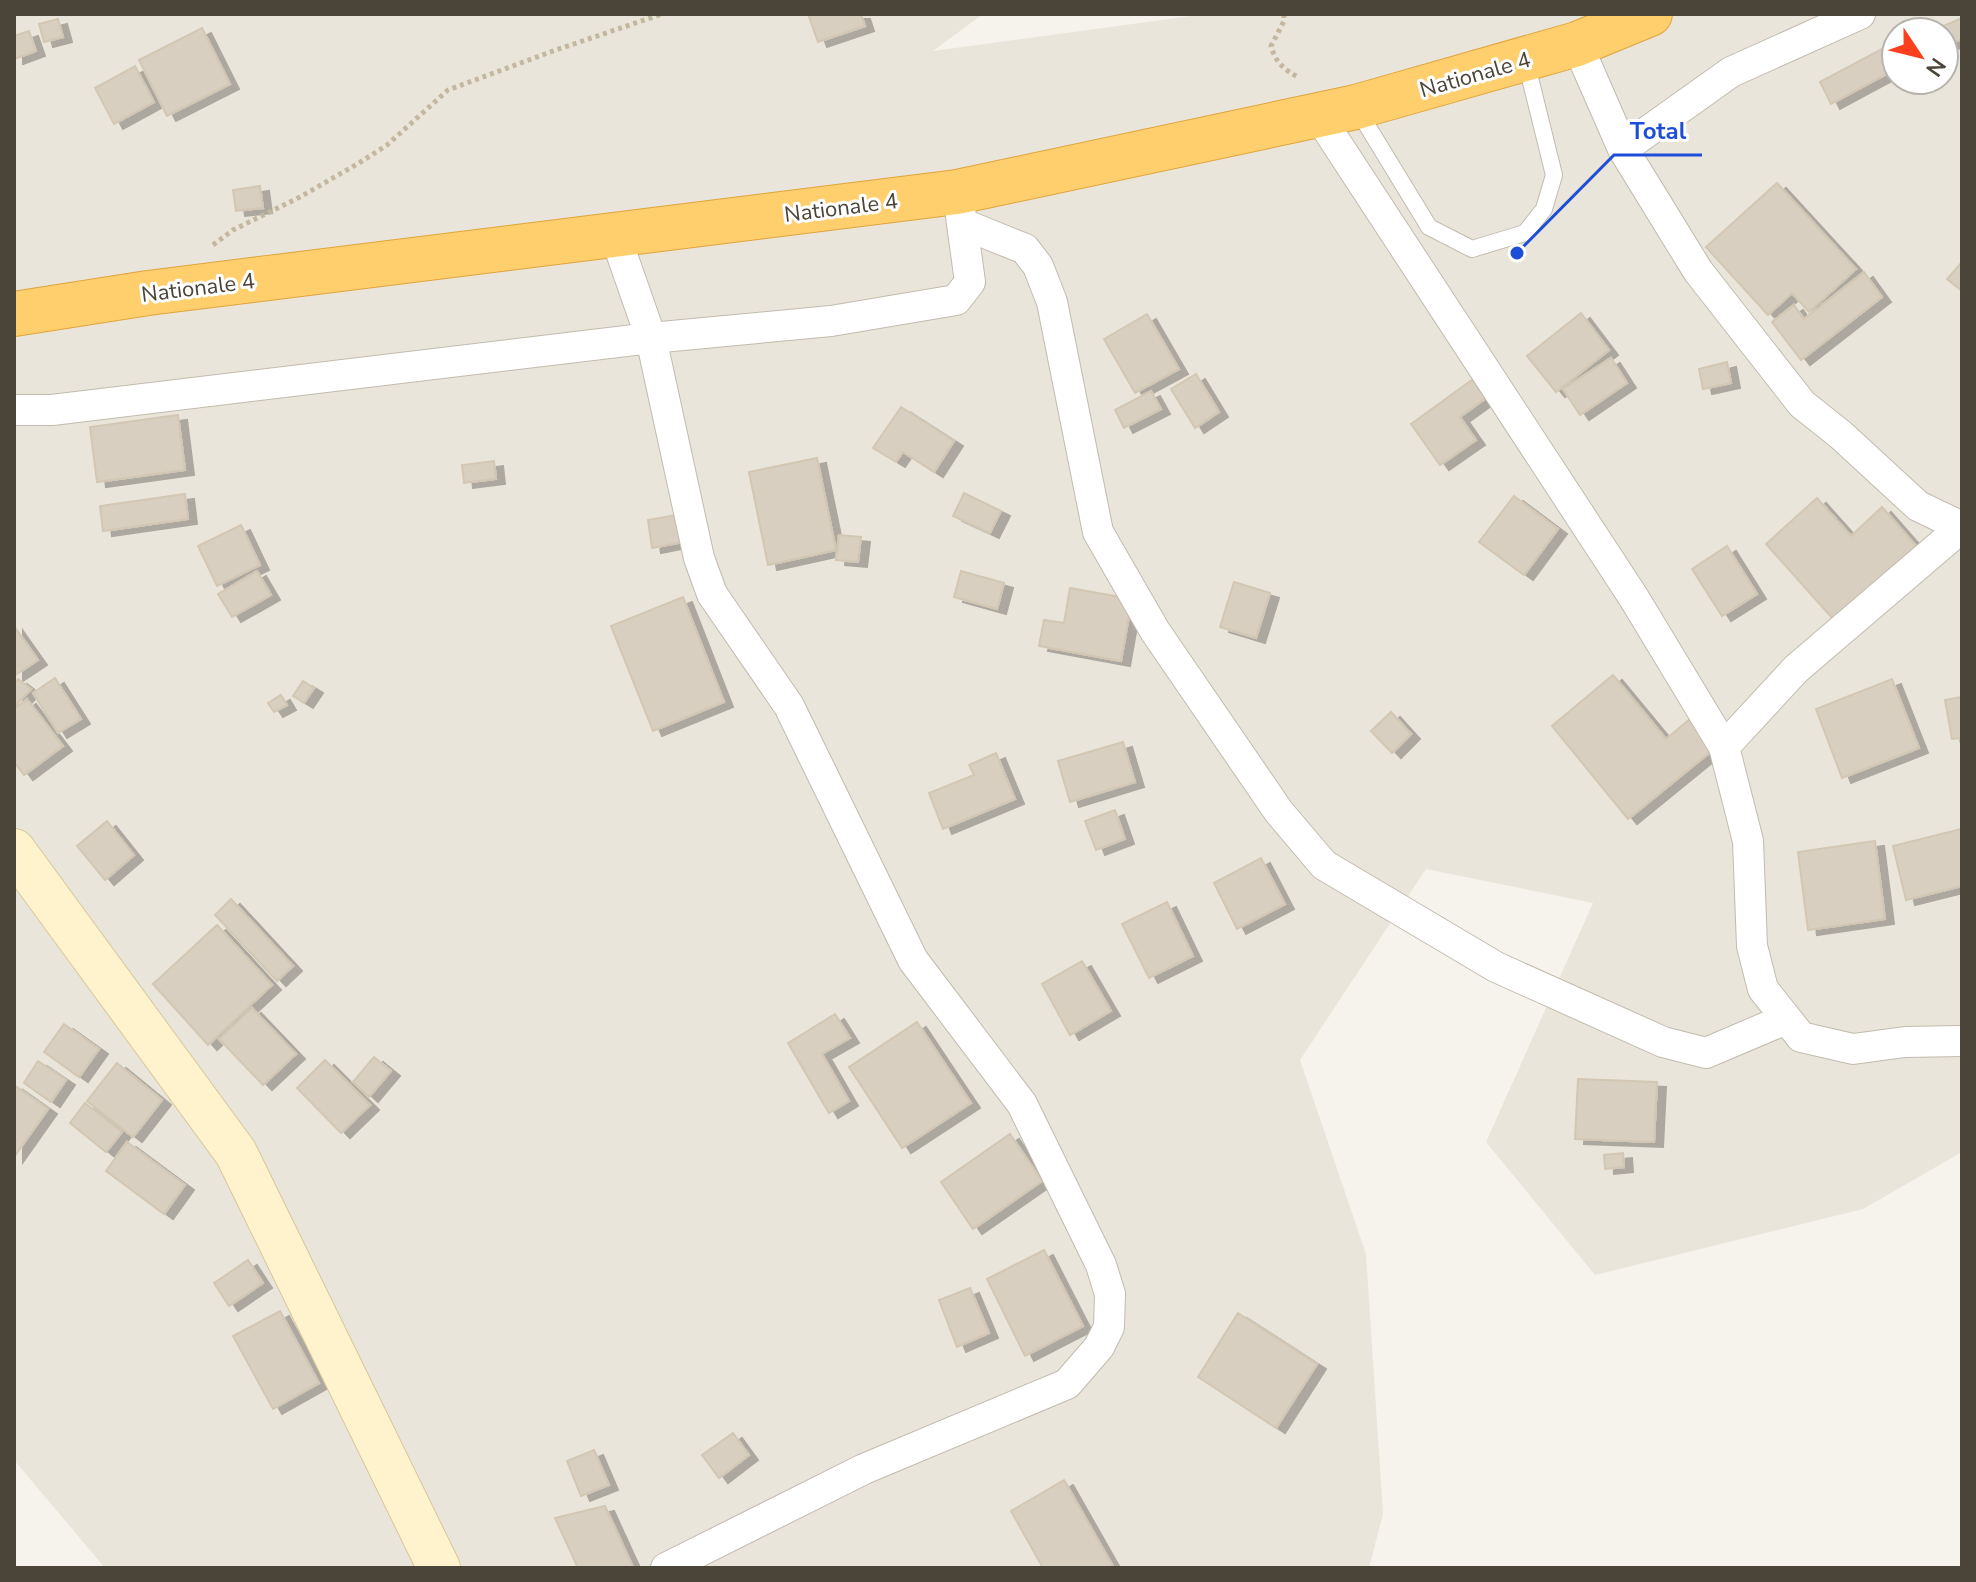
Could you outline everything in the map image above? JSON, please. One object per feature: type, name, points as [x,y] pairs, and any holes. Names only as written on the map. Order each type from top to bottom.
[{"type":"highway","name":"Nationale 4","points":[[14,314],[148,293],[615,235],[960,208],[1525,60],[1577,44],[1650,14]]},
{"type":"street","points":[[1623,149],[1731,72],[1860,14]]},
{"type":"street","points":[[1577,44],[1623,149],[1698,271],[1802,404],[1841,435],[1918,506],[1962,527],[1796,669],[1724,747]]},
{"type":"street","points":[[1339,110],[1724,747],[1748,841],[1752,946],[1763,989],[1801,1037],[1853,1049],[1905,1042],[1962,1041]]},
{"type":"street","points":[[14,410],[52,410],[651,338],[831,321],[956,300],[970,282],[960,208]]},
{"type":"street","points":[[960,208],[1025,249],[1038,266],[1052,302],[1098,532],[1155,631],[1279,812],[1324,865],[1496,967],[1663,1042],[1706,1053],[1786,1019]]},
{"type":"street","points":[[615,235],[651,338],[699,558],[712,594],[789,706],[913,960],[1022,1104],[1101,1265],[1110,1294],[1109,1327],[1099,1347],[1067,1384],[864,1469],[666,1568]]},
{"type":"street","points":[[14,850],[236,1153],[439,1568]]},
{"type":"lane","points":[[1339,110],[1429,227],[1472,249],[1525,233],[1544,209],[1554,175],[1525,60]]},
{"type":"path","points":[[209,248],[233,230],[300,197],[387,145],[448,90],[662,14]]},
{"type":"path","points":[[1284,14],[1284,21],[1271,46],[1274,58],[1285,71],[1306,81],[1339,110]]},
{"type":"shaded area","points":[[14,14],[983,14],[933,51],[1206,14],[1962,14],[1962,1152],[1863,1209],[1595,1275],[1486,1142],[1593,903],[1426,869],[1300,1060],[1366,1254],[1383,1514],[1369,1568],[105,1568],[14,1460]]},
{"type":"building","points":[[808,14],[861,14],[865,26],[818,42]]},
{"type":"building","points":[[1962,18],[1960,40],[1960,19]]},
{"type":"building","points":[[58,19],[63,37],[44,42],[39,24]]},
{"type":"building","points":[[202,28],[230,84],[167,116],[139,60]]},
{"type":"building","points":[[29,31],[36,51],[14,59],[14,36]]},
{"type":"building","points":[[1880,50],[1880,78],[1831,104],[1820,82]]},
{"type":"building","points":[[135,66],[154,102],[114,124],[95,88]]},
{"type":"building","points":[[1777,183],[1856,269],[1809,312],[1792,293],[1768,315],[1706,247]]},
{"type":"building","points":[[260,186],[263,208],[236,211],[233,190]]},
{"type":"building","points":[[1962,262],[1962,291],[1947,279]]},
{"type":"building","points":[[1864,272],[1882,297],[1801,360],[1772,322],[1794,305],[1804,319]]},
{"type":"building","points":[[1581,313],[1609,350],[1556,392],[1527,356]]},
{"type":"building","points":[[1147,314],[1179,369],[1135,393],[1104,339]]},
{"type":"building","points":[[1611,358],[1627,383],[1580,415],[1563,389]]},
{"type":"building","points":[[1727,362],[1731,383],[1703,389],[1699,369]]},
{"type":"building","points":[[1196,374],[1219,412],[1195,428],[1171,389]]},
{"type":"building","points":[[1472,380],[1486,398],[1460,417],[1476,440],[1440,465],[1411,424]]},
{"type":"building","points":[[1151,391],[1161,409],[1124,428],[1115,410]]},
{"type":"building","points":[[901,407],[954,441],[934,472],[903,452],[896,462],[873,448]]},
{"type":"building","points":[[178,415],[185,470],[97,482],[90,427]]},
{"type":"building","points":[[817,458],[836,550],[768,565],[749,472]]},
{"type":"building","points":[[494,461],[496,479],[464,483],[462,465]]},
{"type":"building","points":[[964,493],[1001,511],[990,533],[953,516]]},
{"type":"building","points":[[185,494],[188,519],[103,531],[100,506]]},
{"type":"building","points":[[1514,496],[1558,529],[1524,575],[1479,542]]},
{"type":"building","points":[[1817,498],[1851,536],[1882,507],[1924,555],[1842,629],[1766,544]]},
{"type":"building","points":[[688,513],[693,540],[652,548],[648,520]]},
{"type":"building","points":[[241,525],[260,565],[217,586],[198,546]]},
{"type":"building","points":[[839,535],[861,537],[858,562],[836,560]]},
{"type":"building","points":[[1727,546],[1757,594],[1722,616],[1692,569]]},
{"type":"building","points":[[257,571],[271,595],[232,617],[218,594]]},
{"type":"building","points":[[961,571],[1004,583],[997,609],[954,597]]},
{"type":"building","points":[[1234,582],[1270,593],[1256,638],[1220,627]]},
{"type":"building","points":[[1070,588],[1132,599],[1121,661],[1039,646],[1044,620],[1064,623]]},
{"type":"building","points":[[683,597],[724,702],[653,731],[611,626]]},
{"type":"building","points":[[14,626],[38,660],[14,676]]},
{"type":"building","points":[[1613,675],[1666,739],[1690,719],[1714,749],[1628,819],[1552,726]]},
{"type":"building","points":[[55,678],[81,719],[58,733],[33,693]]},
{"type":"building","points":[[18,679],[31,689],[14,707],[14,684]]},
{"type":"building","points":[[1892,679],[1919,748],[1842,778],[1816,709]]},
{"type":"building","points":[[303,681],[314,688],[304,703],[293,696]]},
{"type":"building","points":[[281,695],[287,705],[274,712],[268,703]]},
{"type":"building","points":[[1962,697],[1962,738],[1952,739],[1945,700]]},
{"type":"building","points":[[27,699],[63,746],[24,775],[14,762],[14,709]]},
{"type":"building","points":[[1391,712],[1411,734],[1392,753],[1371,731]]},
{"type":"building","points":[[1123,742],[1135,782],[1070,802],[1058,761]]},
{"type":"building","points":[[996,753],[1015,799],[943,829],[929,793],[974,775],[969,765]]},
{"type":"building","points":[[1115,810],[1125,839],[1096,850],[1085,821]]},
{"type":"building","points":[[107,821],[134,855],[105,880],[77,846]]},
{"type":"building","points":[[1961,829],[1962,886],[1906,900],[1893,846]]},
{"type":"building","points":[[1875,841],[1885,919],[1808,930],[1798,852]]},
{"type":"building","points":[[1261,858],[1285,904],[1237,929],[1214,883]]},
{"type":"building","points":[[231,899],[293,966],[277,981],[215,915]]},
{"type":"building","points":[[1167,902],[1193,956],[1149,978],[1122,924]]},
{"type":"building","points":[[217,925],[272,985],[208,1045],[153,984]]},
{"type":"building","points":[[1082,961],[1111,1011],[1070,1035],[1042,984]]},
{"type":"building","points":[[252,1008],[296,1054],[263,1085],[219,1039]]},
{"type":"building","points":[[835,1014],[850,1038],[822,1054],[849,1101],[829,1113],[788,1043]]},
{"type":"building","points":[[917,1022],[971,1103],[902,1148],[849,1067]]},
{"type":"building","points":[[64,1024],[99,1049],[79,1077],[44,1052]]},
{"type":"building","points":[[374,1057],[391,1071],[369,1097],[353,1082]]},
{"type":"building","points":[[325,1060],[370,1105],[341,1133],[297,1088]]},
{"type":"building","points":[[38,1061],[66,1080],[51,1102],[24,1083]]},
{"type":"building","points":[[117,1063],[162,1100],[133,1137],[87,1101]]},
{"type":"building","points":[[1578,1079],[1657,1082],[1654,1142],[1575,1139]]},
{"type":"building","points":[[14,1085],[48,1109],[14,1157]]},
{"type":"building","points":[[85,1103],[122,1132],[106,1152],[70,1123]]},
{"type":"building","points":[[1010,1134],[1042,1181],[973,1229],[941,1182]]},
{"type":"building","points":[[127,1142],[185,1185],[164,1214],[106,1171]]},
{"type":"building","points":[[1623,1153],[1624,1167],[1605,1169],[1604,1155]]},
{"type":"building","points":[[1044,1250],[1083,1326],[1025,1356],[987,1279]]},
{"type":"building","points":[[248,1260],[263,1283],[229,1306],[214,1283]]},
{"type":"building","points":[[970,1288],[989,1333],[957,1347],[939,1300]]},
{"type":"building","points":[[280,1311],[319,1383],[273,1409],[233,1336]]},
{"type":"building","points":[[1238,1313],[1317,1364],[1276,1428],[1198,1377]]},
{"type":"building","points":[[733,1433],[749,1455],[719,1478],[702,1455]]},
{"type":"building","points":[[594,1450],[609,1485],[581,1496],[567,1461]]},
{"type":"building","points":[[1064,1480],[1114,1568],[1043,1568],[1011,1511]]},
{"type":"building","points":[[605,1506],[633,1567],[578,1568],[555,1518]]},
{"type":"place","name":"Total","points":[[1517,253]]}]
